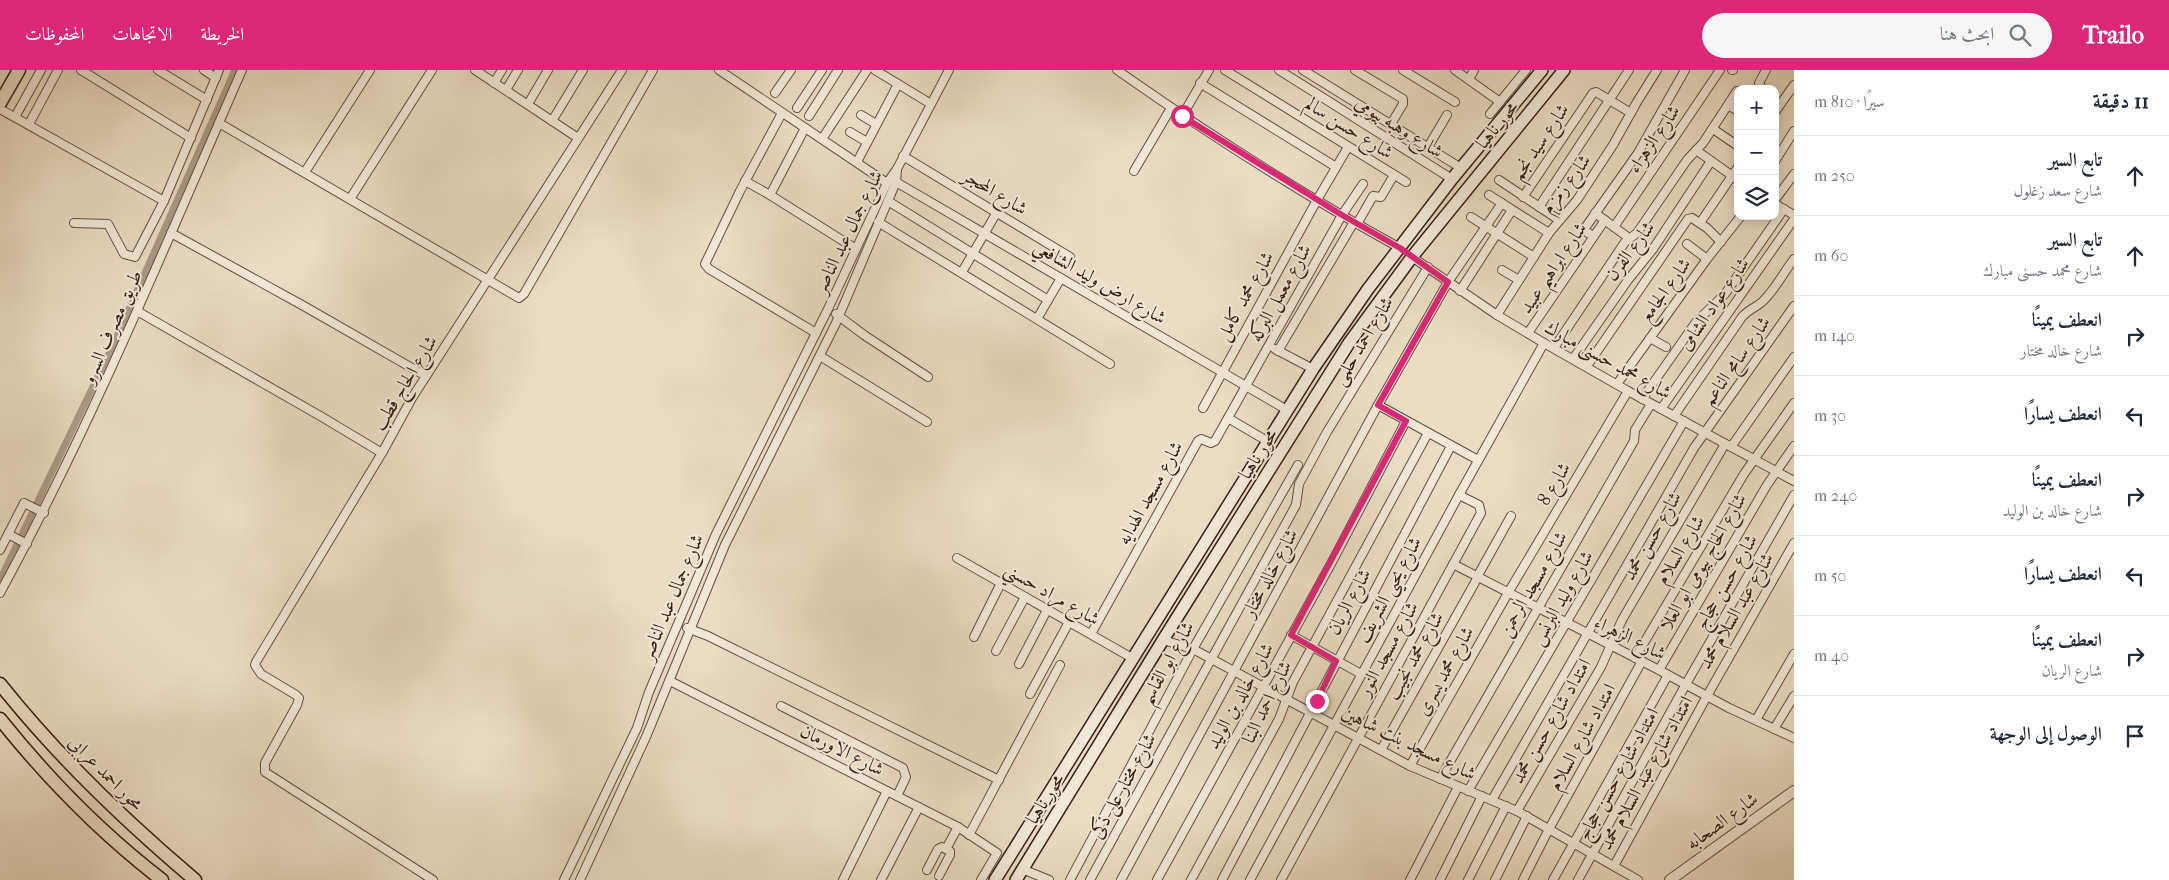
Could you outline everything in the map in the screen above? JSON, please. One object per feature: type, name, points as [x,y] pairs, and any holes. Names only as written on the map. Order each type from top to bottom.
[{"type":"main road","points":[[0,103],[19,70]]},
{"type":"main road","name":"محور ناهيا","points":[[995,880],[1313,369],[1368,289],[1452,179],[1542,70]]},
{"type":"main road","name":"محور ناهيا","points":[[1016,880],[1163,640],[1349,343],[1412,257],[1564,70]]},
{"type":"main road","points":[[1400,248],[1412,257]]},
{"type":"main road","name":"محور احمد عرابى","points":[[0,684],[37,729],[79,775],[126,821],[195,880]]},
{"type":"main road","points":[[0,719],[44,772],[90,820],[115,843],[162,880]]},
{"type":"main road","points":[[1030,825],[1044,834]]},
{"type":"street","points":[[15,117],[41,70]]},
{"type":"street","points":[[28,124],[58,70]]},
{"type":"street","points":[[81,70],[191,138]]},
{"type":"street","points":[[158,70],[207,100]]},
{"type":"street","points":[[204,70],[218,74]]},
{"type":"street","name":"طريق مصرف السرو","points":[[0,593],[24,543],[44,513],[110,372],[242,70]]},
{"type":"street","points":[[305,172],[370,70]]},
{"type":"street","points":[[350,199],[432,70]]},
{"type":"street","points":[[475,70],[578,138]]},
{"type":"street","points":[[494,83],[502,70]]},
{"type":"street","points":[[506,90],[518,70]]},
{"type":"street","points":[[528,104],[548,70]]},
{"type":"street","points":[[552,121],[583,70]]},
{"type":"street","name":"شارع الحاج قطب","points":[[433,880],[265,772],[265,762],[298,702],[296,695],[261,674],[255,666],[382,453],[406,408],[622,70]]},
{"type":"street","points":[[219,123],[514,297],[521,297],[653,70]]},
{"type":"street","points":[[719,70],[730,73],[782,113],[887,183]]},
{"type":"street","points":[[775,93],[791,70]]},
{"type":"street","points":[[797,108],[822,70]]},
{"type":"street","points":[[809,116],[838,70]]},
{"type":"street","points":[[822,139],[867,70]]},
{"type":"street","points":[[875,70],[931,104]]},
{"type":"street","points":[[897,169],[949,70]]},
{"type":"street","points":[[1116,70],[1182,116],[1317,200],[1400,248]]},
{"type":"street","points":[[1182,116],[1209,70]]},
{"type":"street","name":"شارع حسن سالم","points":[[1225,70],[1406,182]]},
{"type":"street","name":"شارع وهبه بيومي","points":[[1279,70],[1452,179]]},
{"type":"street","points":[[1303,70],[1462,168]]},
{"type":"street","points":[[1355,70],[1402,99],[1404,104],[1391,124]]},
{"type":"street","points":[[1403,70],[1455,102]]},
{"type":"street","points":[[1455,70],[1500,102]]},
{"type":"street","points":[[1469,79],[1474,70]]},
{"type":"street","points":[[1490,114],[1526,70]]},
{"type":"street","points":[[1539,207],[1629,70]]},
{"type":"street","name":"شارع زمزم","points":[[1497,315],[1549,233],[1577,200],[1598,169],[1657,70]]},
{"type":"street","points":[[1593,236],[1584,229],[1638,152],[1685,70]]},
{"type":"street","name":"شارع الزهراء","points":[[1614,226],[1720,70]]},
{"type":"street","points":[[1760,85],[1760,80],[1766,70]]},
{"type":"street","name":"طريق مصرف السرو","points":[[74,222],[108,224],[124,254],[135,257],[164,201],[218,74]]},
{"type":"street","points":[[856,162],[898,84]]},
{"type":"street","points":[[1200,84],[1336,168]]},
{"type":"street","points":[[1779,100],[1794,85]]},
{"type":"street","name":"شارع سيد نجم","points":[[1523,197],[1593,93],[1596,92],[1631,113]]},
{"type":"street","points":[[1554,348],[1629,238],[1637,233],[1696,150],[1703,144],[1734,96]]},
{"type":"street","points":[[1728,105],[1734,109]]},
{"type":"street","points":[[1134,171],[1171,108]]},
{"type":"street","points":[[0,109],[164,201]]},
{"type":"street","points":[[782,113],[745,181],[705,264],[709,269],[816,333]]},
{"type":"street","points":[[861,115],[876,124]]},
{"type":"street","points":[[1428,147],[1446,115]]},
{"type":"street","points":[[770,196],[806,128]]},
{"type":"street","points":[[1713,129],[1734,143]]},
{"type":"street","points":[[1779,155],[1794,131]]},
{"type":"street","points":[[850,132],[867,142]]},
{"type":"street","name":"شارع محمد كامل","points":[[1203,408],[1348,147]]},
{"type":"street","points":[[1696,150],[1734,177]]},
{"type":"street","name":"شارع المحجر","points":[[903,156],[1070,257]]},
{"type":"street","name":"شارع الفرن","points":[[1573,359],[1628,280],[1648,255],[1711,161]]},
{"type":"street","name":"شارع جمال عبد الناصر","points":[[580,880],[642,747],[725,545],[839,315],[896,182],[897,169]]},
{"type":"street","name":"شارع جمال عبد الناصر","points":[[564,880],[637,728],[649,692],[716,534],[816,333],[887,183],[897,169]]},
{"type":"street","points":[[1779,196],[1794,174]]},
{"type":"street","points":[[1278,351],[1355,223],[1374,196],[1381,197],[1394,175]]},
{"type":"street","points":[[1700,223],[1734,179]]},
{"type":"street","points":[[1499,180],[1559,220]]},
{"type":"street","points":[[745,181],[856,249]]},
{"type":"street","name":"شارع ارض وليد الشافعي","points":[[896,182],[1287,410]]},
{"type":"street","name":"شارع معمل البركه","points":[[1246,386],[1342,215],[1363,184]]},
{"type":"street","points":[[1489,195],[1549,233]]},
{"type":"street","points":[[888,201],[1048,300]]},
{"type":"street","name":"شارع خالد مختار","points":[[1122,880],[1378,405],[1448,282],[1502,203]]},
{"type":"street","points":[[1779,205],[1794,215]]},
{"type":"street","points":[[1642,399],[1700,317],[1725,294],[1784,209]]},
{"type":"street","points":[[1460,291],[1512,210]]},
{"type":"street","points":[[962,272],[997,212]]},
{"type":"street","points":[[1595,213],[1629,238]]},
{"type":"street","points":[[1472,217],[1534,257]]},
{"type":"street","points":[[1587,366],[1689,218],[1700,223],[1721,242]]},
{"type":"street","name":"شارع عواد الشامى","points":[[1661,409],[1794,219]]},
{"type":"street","name":"شارع ابراهيم عبيد","points":[[1528,333],[1605,220]]},
{"type":"street","name":"شارع الجامع","points":[[1617,384],[1707,259],[1738,220]]},
{"type":"street","points":[[878,222],[1110,364]]},
{"type":"street","points":[[171,233],[426,376]]},
{"type":"street","points":[[1687,244],[1707,259]]},
{"type":"street","name":"شارع محمد حسنى مبارك","points":[[1412,257],[1460,291],[1544,343],[1651,404],[1794,481]]},
{"type":"street","points":[[1674,416],[1742,316],[1752,307],[1766,299],[1794,259]]},
{"type":"street","name":"شارع احمد حلمى","points":[[1298,496],[1299,484],[1323,430],[1428,267]]},
{"type":"street","points":[[1502,270],[1519,280]]},
{"type":"street","points":[[1037,319],[1061,278]]},
{"type":"street","name":"شارع سامح الناعم","points":[[1492,800],[1694,448],[1794,306]]},
{"type":"street","points":[[828,308],[864,336],[928,377]]},
{"type":"street","points":[[136,311],[382,453]]},
{"type":"street","points":[[1650,338],[1666,347]]},
{"type":"street","name":"شارع يحيى الشريف","points":[[1250,880],[1478,460],[1544,343]]},
{"type":"street","points":[[1268,346],[1313,369]]},
{"type":"street","points":[[820,356],[927,422]]},
{"type":"street","name":"شارع حسن محمد","points":[[1610,646],[1622,620],[1728,446],[1794,357]]},
{"type":"street","name":"شارع مسجد الهدايه","points":[[1091,634],[1198,440],[1214,442],[1246,386]]},
{"type":"street","name":"شارع 8","points":[[1508,593],[1628,391]]},
{"type":"street","name":"شارع السلام","points":[[1639,659],[1754,459],[1794,403]]},
{"type":"street","name":"شارع مسجد الرحمن","points":[[1440,779],[1634,441],[1635,430],[1651,404]]},
{"type":"street","points":[[1378,405],[1478,460]]},
{"type":"street","points":[[1228,418],[1267,441]]},
{"type":"street","name":"شارع خالد بن الوليد","points":[[1157,880],[1406,421]]},
{"type":"street","name":"شارع وليد البرنس","points":[[1468,791],[1684,421]]},
{"type":"street","name":"شارع احمد البنا","points":[[1191,880],[1280,719],[1290,688],[1428,433]]},
{"type":"street","name":"شارع الريان","points":[[1222,880],[1312,713],[1336,661],[1451,446]]},
{"type":"street","name":"شارع الحاج بيومى ابو العلا","points":[[1659,670],[1776,472],[1794,446]]},
{"type":"street","name":"شارع ابو القاسم","points":[[1070,880],[1193,649],[1298,465]]},
{"type":"street","name":"شارع مسجد النور","points":[[1281,880],[1482,511],[1479,505],[1459,495]]},
{"type":"street","name":"شارع حسن حجاج","points":[[1686,684],[1794,495]]},
{"type":"street","name":"شارع مختار على ذكى","points":[[1090,880],[1297,503],[1298,496]]},
{"type":"street","points":[[0,550],[10,535],[24,503],[44,513]]},
{"type":"street","name":"شارع محمد نجيب","points":[[1381,750],[1511,516]]},
{"type":"street","points":[[10,535],[24,543]]},
{"type":"street","name":"شارع عبد السلام محمد","points":[[1707,696],[1794,543]]},
{"type":"street","name":"شارع مراد حسني","points":[[957,558],[1132,658]]},
{"type":"street","name":"شارع الزهراء","points":[[1453,564],[1707,696],[1794,738]]},
{"type":"street","points":[[974,637],[1001,583]]},
{"type":"street","name":"شارع محمد يسرى","points":[[1410,766],[1508,593]]},
{"type":"street","points":[[996,651],[1025,597]]},
{"type":"street","points":[[1019,664],[1047,610]]},
{"type":"street","points":[[1030,694],[1069,622]]},
{"type":"street","points":[[678,626],[708,636],[999,780]]},
{"type":"street","points":[[1291,635],[1361,674]]},
{"type":"street","name":"شارع مسجد بنت شاهين","points":[[1163,640],[1193,649],[1410,766],[1527,816],[1638,880]]},
{"type":"street","name":"امتداد شارع حسن محمد","points":[[1517,811],[1601,667],[1610,646]]},
{"type":"street","points":[[1756,720],[1794,654]]},
{"type":"street","name":"امتداد شارع السلام","points":[[1524,880],[1639,659]]},
{"type":"street","points":[[970,835],[1060,666]]},
{"type":"street","points":[[1552,880],[1668,675]]},
{"type":"street","name":"شارع الاورمان","points":[[670,681],[958,827],[997,853],[980,880]]},
{"type":"street","name":"امتداد شارع حسن حجاج","points":[[1578,880],[1686,684]]},
{"type":"street","name":"امتداد شارع عبد السلام محمد","points":[[1614,866],[1707,696]]},
{"type":"street","points":[[1774,729],[1794,696]]},
{"type":"street","points":[[780,706],[902,768],[906,777],[897,796]]},
{"type":"street","points":[[1410,880],[1458,787]]},
{"type":"street","points":[[843,880],[887,791]]},
{"type":"street","name":"شارع الصحابه","points":[[1670,880],[1794,791]]},
{"type":"street","points":[[1440,880],[1482,796]]},
{"type":"street","points":[[1468,880],[1506,806]]},
{"type":"street","points":[[882,880],[918,807]]},
{"type":"street","points":[[1495,880],[1527,816]]},
{"type":"street","points":[[946,849],[958,827]]},
{"type":"street","points":[[927,870],[938,849],[942,847],[950,851],[950,855],[939,876]]},
{"type":"street","points":[[1022,869],[1049,880]]},
{"type":"waterway","points":[[0,580],[114,343],[235,70]]},
{"type":"route","points":[[1182,116],[1342,215],[1400,248],[1448,282],[1378,405],[1406,421],[1332,562],[1291,635],[1336,661],[1317,701]]}]
